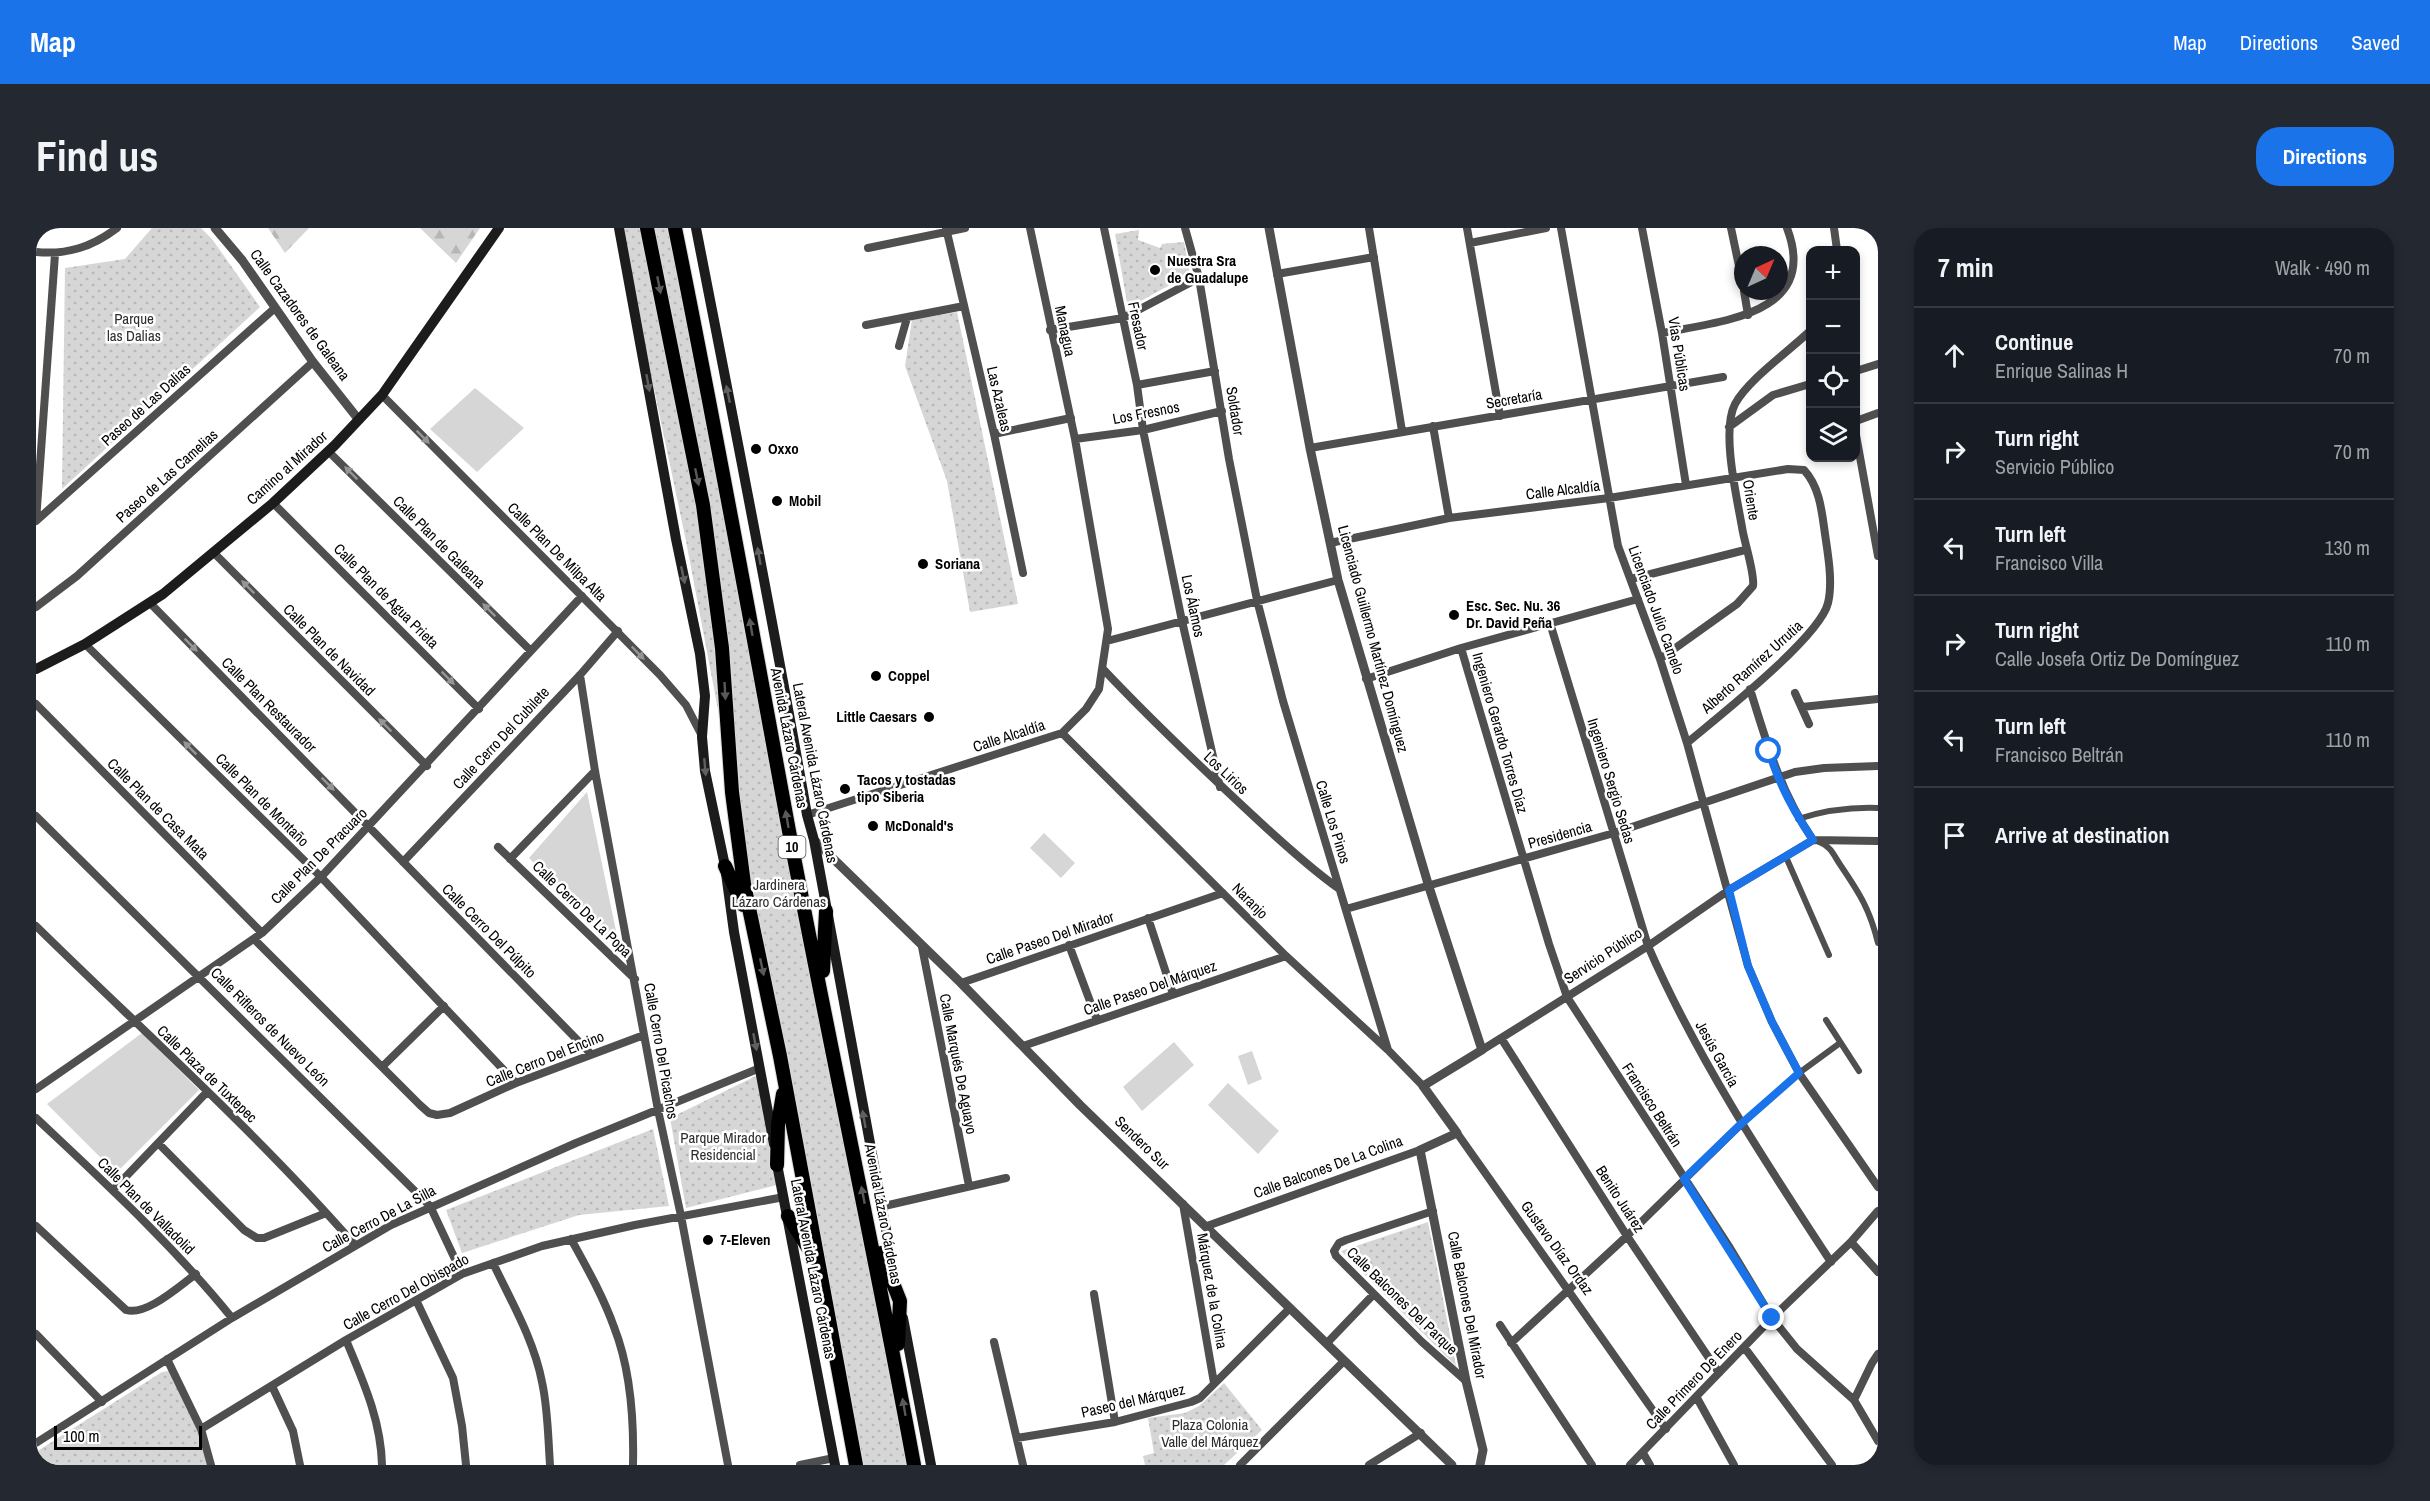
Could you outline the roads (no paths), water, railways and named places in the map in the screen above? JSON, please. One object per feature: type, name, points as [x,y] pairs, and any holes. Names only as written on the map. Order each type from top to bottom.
[{"type":"highway","points":[[647,228],[703,505],[722,648],[735,815],[744,884],[780,1056],[856,1465]]},
{"type":"highway","name":"Avenida Lázaro Cárdenas","points":[[675,228],[914,1463]]},
{"type":"highway","points":[[725,866],[755,930]]},
{"type":"highway","points":[[822,994],[826,911]]},
{"type":"highway","points":[[777,1165],[780,1107],[785,1089]]},
{"type":"highway","points":[[788,1216],[819,1263]]},
{"type":"highway","points":[[868,1220],[900,1301],[897,1367]]},
{"type":"main road","name":"Camino al Mirador","points":[[36,669],[85,644],[150,603],[273,503],[328,451],[382,395],[499,228]]},
{"type":"main road","name":"Lateral Avenida Lázaro Cárdenas","points":[[619,228],[674,530],[700,654],[705,696],[702,737],[708,788],[725,866],[734,932],[777,1165],[835,1462]]},
{"type":"main road","name":"Lateral Avenida Lázaro Cárdenas","points":[[696,228],[754,524],[807,815],[814,840],[880,1207],[930,1465]]},
{"type":"street","points":[[36,252],[55,254],[88,246],[117,228]]},
{"type":"street","name":"Calle Cazadores de Galeana","points":[[215,228],[242,260],[314,362],[359,420]]},
{"type":"street","points":[[868,248],[965,228]]},
{"type":"street","name":"Managua","points":[[1030,228],[1075,439]]},
{"type":"street","name":"Fresador","points":[[1104,228],[1137,385],[1143,430]]},
{"type":"street","name":"Soldador","points":[[1185,228],[1199,278],[1229,459],[1257,600]]},
{"type":"street","name":"Licenciado Guillermo Martínez Domínguez","points":[[1269,228],[1310,448],[1338,580],[1429,887],[1482,1050]]},
{"type":"street","points":[[1368,228],[1402,431]]},
{"type":"street","points":[[1467,228],[1500,416]]},
{"type":"street","points":[[1470,243],[1545,228]]},
{"type":"street","name":"Licenciado Julio Camelo","points":[[1561,228],[1618,546],[1660,659],[1687,743],[1748,966],[1772,1022],[1799,1073],[1820,1107],[1854,1150],[1878,1188]]},
{"type":"street","name":"Vías Públicas","points":[[1642,228],[1662,333],[1686,485]]},
{"type":"street","points":[[1731,228],[1735,246]]},
{"type":"street","points":[[1662,333],[1749,315],[1774,300],[1787,286],[1795,263],[1793,244],[1787,228]]},
{"type":"street","points":[[1834,228],[1836,246]]},
{"type":"street","name":"Las Azaleas","points":[[947,230],[1023,573]]},
{"type":"street","points":[[36,521],[55,254]]},
{"type":"street","points":[[1277,274],[1374,256]]},
{"type":"street","points":[[1050,330],[1123,318],[1199,278]]},
{"type":"street","points":[[1746,300],[1749,315]]},
{"type":"street","points":[[866,325],[964,306]]},
{"type":"street","name":"Paseo de Las Dalias","points":[[36,521],[275,308]]},
{"type":"street","points":[[899,346],[907,318]]},
{"type":"street","name":"Oriente","points":[[1660,659],[1737,604],[1751,590],[1754,582],[1733,478],[1729,427],[1735,404],[1746,390],[1806,335]]},
{"type":"street","name":"Paseo de Las Camelias","points":[[36,607],[77,576],[314,362]]},
{"type":"street","points":[[1860,370],[1878,364]]},
{"type":"street","points":[[1137,385],[1215,371]]},
{"type":"street","name":"Secretaría","points":[[1310,448],[1724,377]]},
{"type":"street","points":[[1729,427],[1773,395],[1806,385]]},
{"type":"street","name":"Calle Plan De Milpa Alta","points":[[382,395],[618,631],[687,705],[702,737]]},
{"type":"street","name":"Los Fresnos","points":[[1075,439],[1143,430],[1222,411]]},
{"type":"street","points":[[1860,420],[1878,413]]},
{"type":"street","points":[[994,434],[1071,418]]},
{"type":"street","points":[[1433,426],[1449,518]]},
{"type":"street","name":"Los Álamos","points":[[1143,430],[1182,621],[1220,787]]},
{"type":"street","points":[[1075,439],[1108,629],[1107,641],[1338,580]]},
{"type":"street","name":"Calle Plan de Galeana","points":[[328,451],[531,651]]},
{"type":"street","points":[[1860,457],[1878,556]]},
{"type":"street","name":"Calle Alcaldía","points":[[1330,543],[1449,518],[1609,498],[1788,469],[1800,469]]},
{"type":"street","name":"Alberto Ramírez Urrutia","points":[[1687,743],[1811,632],[1824,614],[1829,602],[1827,555],[1820,504],[1810,477],[1800,469]]},
{"type":"street","name":"Calle Plan de Agua Prieta","points":[[273,503],[479,709]]},
{"type":"street","points":[[1631,579],[1746,550]]},
{"type":"street","name":"Calle Plan de Navidad","points":[[213,552],[426,766]]},
{"type":"street","name":"Calle Plan De Pracuaro","points":[[36,1089],[262,933],[321,877],[582,596]]},
{"type":"street","points":[[1366,679],[1461,648],[1638,599]]},
{"type":"street","name":"Calle Los Pinos","points":[[1257,600],[1282,701],[1388,1050]]},
{"type":"street","name":"Calle Plan Restaurador","points":[[150,603],[369,825]]},
{"type":"street","name":"Ingeniero Sergio Sedas","points":[[1550,623],[1648,946]]},
{"type":"street","name":"Calle Cerro Del Cubilete","points":[[403,862],[580,675],[618,631]]},
{"type":"street","name":"Calle Alcaldía","points":[[807,815],[1062,733],[1076,721],[1099,689],[1107,641]]},
{"type":"street","name":"Calle Plan de Montaño","points":[[85,644],[321,877],[516,1083]]},
{"type":"street","name":"Ingeniero Gerardo Torres Díaz","points":[[1461,648],[1523,859],[1567,997]]},
{"type":"street","name":"Los Lirios","points":[[1103,669],[1220,787],[1288,849],[1338,888]]},
{"type":"street","name":"Calle Cerro Del Picachos","points":[[580,675],[595,771],[658,1110],[681,1216],[728,1465]]},
{"type":"street","points":[[1750,689],[1778,777],[1798,819],[1813,840],[1829,848],[1856,886],[1872,918],[1878,944]]},
{"type":"street","points":[[1795,693],[1809,724]]},
{"type":"street","points":[[1802,707],[1878,699]]},
{"type":"street","name":"Calle Plan de Casa Mata","points":[[36,704],[262,933]]},
{"type":"street","name":"Naranjo","points":[[1062,733],[1286,956],[1388,1050],[1423,1086]]},
{"type":"street","name":"Presidencia","points":[[1346,909],[1614,833],[1778,777],[1810,769],[1878,766]]},
{"type":"street","points":[[510,859],[595,771]]},
{"type":"street","points":[[1798,819],[1829,809],[1878,808]]},
{"type":"street","name":"Calle Rifleros de Nuevo León","points":[[36,816],[430,1206],[462,1274]]},
{"type":"street","name":"Calle Cerro Del Púlpito","points":[[369,825],[591,1054]]},
{"type":"street","name":"Sendero Sur","points":[[814,840],[921,947],[961,983],[1080,1105],[1452,1465]]},
{"type":"street","points":[[1813,840],[1878,841]]},
{"type":"street","name":"Servicio Público","points":[[1423,1086],[1648,946],[1729,890],[1786,857],[1796,848],[1813,840]]},
{"type":"street","name":"Calle Cerro De La Popa","points":[[498,847],[635,979]]},
{"type":"street","points":[[1786,857],[1829,955]]},
{"type":"street","name":"Calle Paseo Del Mirador","points":[[961,983],[1223,893]]},
{"type":"street","points":[[1148,918],[1173,994]]},
{"type":"street","name":"Calle Plaza de Tuxtepec","points":[[36,926],[207,1092],[355,1245]]},
{"type":"street","points":[[254,939],[383,1066],[444,1006]]},
{"type":"street","points":[[1069,945],[1097,1020]]},
{"type":"street","name":"Jesús García","points":[[1648,946],[1692,1037],[1741,1124],[1831,1262]]},
{"type":"street","name":"Calle Marqués De Aguayo","points":[[921,947],[969,1186]]},
{"type":"street","name":"Calle Paseo Del Márquez","points":[[1023,1046],[1286,956]]},
{"type":"street","name":"Francisco Beltrán","points":[[1567,997],[1772,1318],[1797,1350],[1854,1400],[1878,1441]]},
{"type":"street","points":[[1826,1020],[1859,1071]]},
{"type":"street","name":"Calle Cerro Del Encino","points":[[383,1066],[429,1113],[443,1115],[516,1083],[644,1035]]},
{"type":"street","name":"Benito Juárez","points":[[1501,1038],[1719,1373]]},
{"type":"street","points":[[1511,1343],[1628,1236],[1741,1124],[1799,1073],[1840,1042]]},
{"type":"street","name":"Calle Cerro De La Silla","points":[[36,1443],[231,1318],[355,1245],[430,1206],[760,1068]]},
{"type":"street","name":"Gustavo Díaz Ordaz","points":[[1423,1086],[1666,1429]]},
{"type":"street","points":[[113,1190],[207,1092]]},
{"type":"street","name":"Calle Plan de Valladolid","points":[[36,1118],[113,1190],[196,1274],[231,1318]]},
{"type":"street","name":"Calle Balcones De La Colina","points":[[1207,1226],[1420,1150],[1457,1133]]},
{"type":"street","points":[[158,1143],[244,1230],[257,1238],[272,1236],[326,1213]]},
{"type":"street","name":"Calle Balcones Del Mirador","points":[[1420,1150],[1466,1381],[1484,1450],[1479,1465]]},
{"type":"street","points":[[880,1207],[1006,1178]]},
{"type":"street","name":"Calle Cerro Del Obispado","points":[[201,1429],[346,1340],[462,1274],[542,1246],[571,1239],[784,1197]]},
{"type":"street","name":"Márquez de la Colina","points":[[1183,1203],[1214,1383]]},
{"type":"street","name":"Calle Balcones Del Parque","points":[[1433,1211],[1346,1240],[1335,1246],[1335,1256],[1373,1295],[1466,1381]]},
{"type":"street","name":"Calle Primero De Enero","points":[[1630,1465],[1772,1318],[1851,1242],[1878,1211]]},
{"type":"street","points":[[36,1226],[119,1305],[133,1312],[146,1309],[196,1274]]},
{"type":"street","points":[[571,1239],[598,1289],[615,1329],[627,1374],[634,1434],[633,1465]]},
{"type":"street","points":[[1851,1242],[1878,1272]]},
{"type":"street","points":[[493,1263],[529,1337],[542,1381],[548,1419],[550,1465]]},
{"type":"street","points":[[1094,1294],[1115,1422]]},
{"type":"street","points":[[1327,1343],[1373,1295]]},
{"type":"street","points":[[416,1300],[453,1378],[461,1417],[466,1465]]},
{"type":"street","name":"Paseo del Márquez","points":[[1017,1438],[1115,1422],[1183,1406],[1200,1398],[1290,1308]]},
{"type":"street","points":[[1500,1325],[1592,1465]]},
{"type":"street","points":[[36,1334],[102,1402]]},
{"type":"street","points":[[346,1340],[370,1399],[378,1426],[382,1465]]},
{"type":"street","points":[[993,1342],[1023,1465]]},
{"type":"street","points":[[1744,1347],[1782,1401],[1832,1465]]},
{"type":"street","points":[[1854,1400],[1878,1354]]},
{"type":"street","points":[[167,1359],[201,1429],[211,1465]]},
{"type":"street","points":[[1240,1465],[1344,1361]]},
{"type":"street","points":[[272,1386],[293,1431],[300,1465]]},
{"type":"street","points":[[1697,1398],[1734,1465]]},
{"type":"street","points":[[1369,1465],[1421,1433]]},
{"type":"street","points":[[1643,1453],[1650,1465]]},
{"type":"street","points":[[800,1465],[835,1462]]},
{"type":"place","name":"Nuestra Sra de Guadalupe","points":[[1155,270]]},
{"type":"place","name":"Oxxo","points":[[756,449]]},
{"type":"place","name":"Mobil","points":[[777,501]]},
{"type":"place","name":"Soriana","points":[[923,564]]},
{"type":"place","name":"Esc. Sec. Nu. 36 Dr. David Peña","points":[[1454,615]]},
{"type":"place","name":"Coppel","points":[[876,676]]},
{"type":"place","name":"Little Caesars","points":[[929,717]]},
{"type":"place","name":"Tacos y tostadas tipo Siberia","points":[[845,789]]},
{"type":"place","name":"McDonald's","points":[[873,826]]},
{"type":"place","name":"7-Eleven","points":[[708,1240]]},
{"type":"park label","name":"Parque las Dalias","points":[[134,328]]},
{"type":"park label","name":"Jardinera Lázaro Cárdenas","points":[[779,894]]},
{"type":"park label","name":"Parque Mirador Residencial","points":[[723,1146]]},
{"type":"park label","name":"Plaza Colonia Valle del Márquez","points":[[1210,1434]]}]
